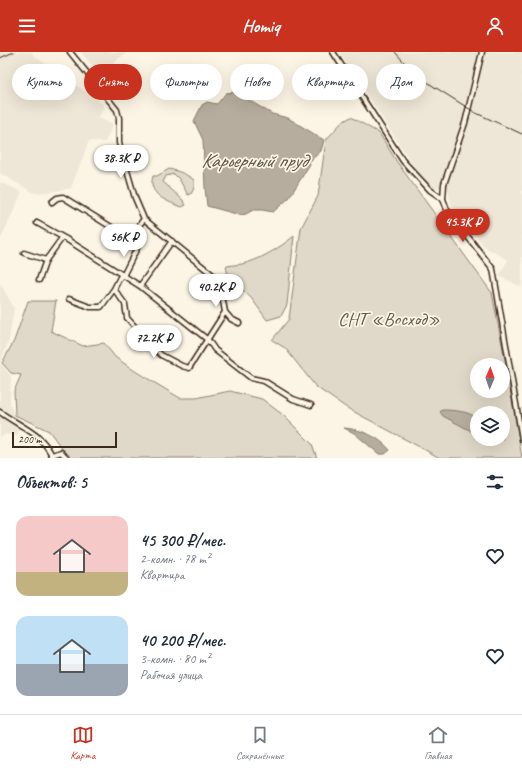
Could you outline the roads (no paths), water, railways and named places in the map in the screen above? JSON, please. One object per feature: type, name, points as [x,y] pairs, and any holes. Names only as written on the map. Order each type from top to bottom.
[{"type":"street","points":[[70,52],[118,110],[119,143],[135,198],[144,219],[213,275],[221,290],[225,312],[231,319],[239,323]]},
{"type":"street","points":[[333,52],[402,161],[430,190],[443,199]]},
{"type":"street","points":[[482,52],[470,104],[444,184],[443,199],[447,210],[492,269],[522,439]]},
{"type":"street","points":[[52,202],[57,198],[63,197],[129,238],[138,246],[123,276],[120,277],[114,289],[101,307],[90,307],[69,299]]},
{"type":"street","points":[[129,238],[144,219]]},
{"type":"street","points":[[37,223],[140,286],[208,340],[215,350],[251,378],[264,381],[293,399],[311,405]]},
{"type":"street","points":[[39,280],[46,260],[62,238]]},
{"type":"street","points":[[140,286],[172,241]]},
{"type":"street","points":[[24,253],[46,260]]},
{"type":"street","points":[[114,289],[125,304],[127,318],[161,355],[182,366],[190,368],[225,312]]},
{"type":"street","points":[[0,412],[34,433],[49,447],[52,456],[59,452],[64,454],[66,458]]},
{"type":"water","name":"Карьерный пруд","points":[[226,93],[230,93],[230,100],[248,100],[272,114],[288,118],[324,140],[321,151],[309,162],[310,164],[289,198],[273,212],[253,210],[246,214],[240,215],[207,206],[203,140],[194,121],[202,105],[207,102],[217,104],[222,100]]},
{"type":"water","points":[[442,410],[451,410],[470,414],[470,430],[443,416],[440,412]]},
{"type":"water","points":[[344,428],[369,434],[381,441],[390,450],[385,454],[379,454],[354,433]]},
{"type":"railway","points":[[0,58],[14,52]]},
{"type":"railway","points":[[395,52],[411,70],[433,86],[476,113],[522,134]]},
{"type":"park label","name":"СНТ «Восход»","points":[[389,319]]}]
